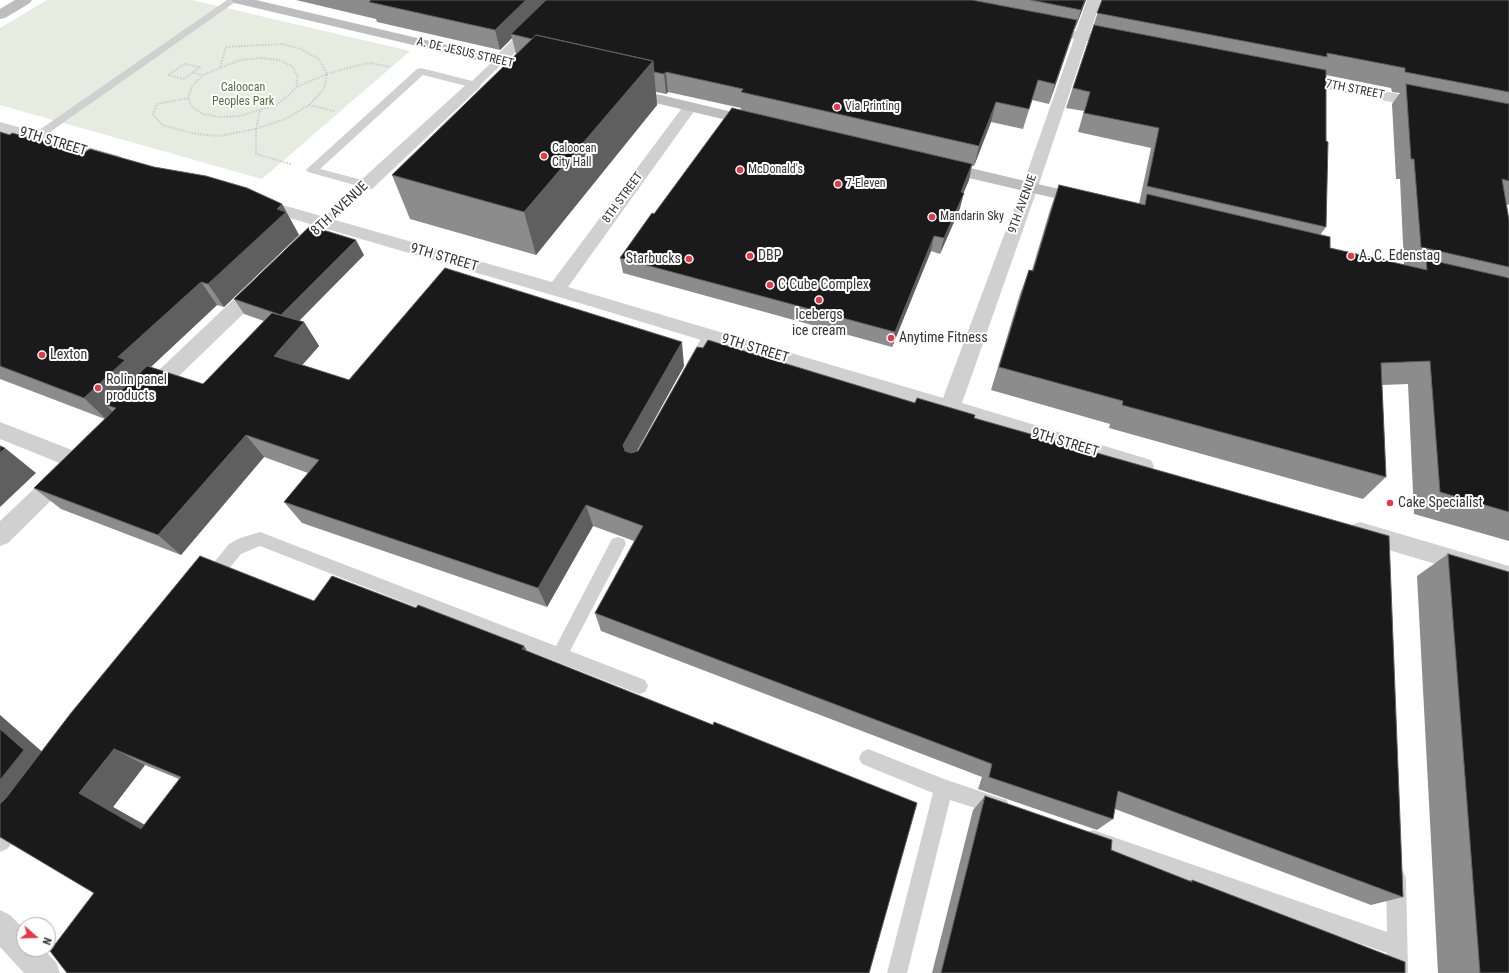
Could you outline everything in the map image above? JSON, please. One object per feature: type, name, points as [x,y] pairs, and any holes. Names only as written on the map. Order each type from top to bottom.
[{"type":"main road","points":[[0,15],[25,0]]},
{"type":"main road","name":"A. DE JESUS STREET","points":[[239,0],[552,74]]},
{"type":"main road","points":[[614,89],[774,127]]},
{"type":"main road","points":[[927,162],[1099,203]]},
{"type":"street","name":"8TH AVENUE","points":[[499,61],[560,0]]},
{"type":"street","name":"9TH AVENUE","points":[[950,408],[1030,187],[1094,0]]},
{"type":"street","points":[[1027,26],[1128,45]]},
{"type":"street","name":"7TH STREET","points":[[1284,76],[1439,107]]},
{"type":"street","name":"8TH AVENUE","points":[[366,186],[474,85]]},
{"type":"street","name":"8TH STREET","points":[[556,290],[690,107]]},
{"type":"street","name":"9TH STREET","points":[[0,127],[127,164]]},
{"type":"street","name":"9TH STREET","points":[[240,198],[319,229],[556,290],[1160,471]]},
{"type":"street","points":[[134,406],[272,274]]},
{"type":"street","points":[[0,430],[83,456],[0,536]]},
{"type":"street","points":[[1342,527],[1387,547],[1509,576]]},
{"type":"street","points":[[0,925],[45,973]]},
{"type":"lane","points":[[36,137],[233,0]]},
{"type":"lane","name":"8TH AVENUE","points":[[474,85],[499,61]]},
{"type":"lane","points":[[312,170],[421,71],[474,85]]},
{"type":"lane","points":[[312,170],[366,186]]},
{"type":"lane","name":"8TH AVENUE","points":[[319,229],[366,186]]},
{"type":"lane","points":[[689,374],[710,335]]},
{"type":"lane","points":[[200,592],[235,549],[246,542],[260,539],[639,686]]},
{"type":"lane","points":[[559,656],[618,544]]},
{"type":"lane","points":[[868,758],[944,788],[1020,814]]},
{"type":"lane","points":[[897,973],[944,788]]},
{"type":"lane","points":[[0,842],[31,808]]},
{"type":"lane","points":[[1073,833],[1398,946]]},
{"type":"lane","points":[[1395,859],[1398,973]]},
{"type":"path","points":[[188,98],[156,104],[153,114],[162,125],[196,134],[219,136],[256,129],[285,119],[309,106],[324,89],[327,74],[319,59],[300,49],[283,44],[253,44],[226,47],[220,67]]},
{"type":"path","points":[[296,87],[298,76],[292,66],[279,60],[261,58],[240,60],[220,67],[203,76],[192,86],[188,98],[192,107],[203,114],[220,117],[240,116],[260,111],[276,104],[288,96],[296,87],[327,74],[354,66],[370,63],[421,71]]},
{"type":"path","points":[[184,64],[200,67],[193,73],[184,79],[168,75],[184,64]]},
{"type":"path","points":[[193,73],[203,76]]},
{"type":"path","points":[[309,106],[334,111]]},
{"type":"path","points":[[260,111],[256,129],[256,154],[312,170]]},
{"type":"green space","name":"Caloocan Peoples Park","points":[[47,0],[192,0],[410,51],[262,179],[0,105],[0,28]]},
{"type":"building","points":[[371,0],[526,0],[495,30],[369,2]]},
{"type":"building","points":[[546,0],[972,0],[1077,20],[1055,84],[1038,80],[1029,109],[996,102],[979,146],[741,92],[743,89],[666,72],[664,74],[654,72],[653,61],[536,35],[532,39],[511,34]]},
{"type":"building","points":[[1031,0],[1085,0],[1081,10]]},
{"type":"building","points":[[1102,0],[1509,0],[1509,92],[1405,72],[1405,68],[1327,53],[1327,57],[1097,13]]},
{"type":"building","points":[[1094,25],[1326,70],[1326,141],[1328,142],[1326,227],[1147,186],[1159,128],[1084,113],[1090,92],[1073,88]]},
{"type":"building","points":[[536,35],[653,61],[524,212],[392,175]]},
{"type":"building","points":[[1406,84],[1509,104],[1509,181],[1502,179],[1509,220],[1509,267],[1421,247],[1414,159],[1411,159]]},
{"type":"building","points":[[732,108],[972,164],[961,192],[964,193],[944,238],[934,236],[895,332],[620,258],[652,213],[654,214]]},
{"type":"building","points":[[0,132],[10,135],[12,133],[85,152],[90,149],[154,167],[206,176],[247,188],[282,204],[277,209],[286,212],[208,284],[201,282],[118,357],[125,360],[84,398],[0,366]]},
{"type":"building","points":[[1059,185],[1145,205],[1147,194],[1330,237],[1330,248],[1427,270],[1426,259],[1509,278],[1509,512],[1440,492],[1430,361],[1381,363],[1386,477],[1122,405],[1123,401],[999,367],[1029,270],[1033,271]]},
{"type":"building","points":[[310,226],[356,240],[281,315],[234,299]]},
{"type":"building","points":[[445,268],[682,342],[623,445],[625,451],[631,453],[638,451],[697,347],[703,348],[708,340],[915,403],[917,398],[975,415],[974,418],[1389,536],[1403,897],[1118,791],[1113,819],[989,777],[992,764],[595,613],[643,526],[586,505],[538,588],[284,502],[319,460],[246,435],[158,535],[34,488],[116,408],[106,405],[147,366],[203,384],[272,313],[304,322],[274,356],[349,380]]},
{"type":"building","points":[[0,446],[5,448],[0,453]]},
{"type":"building","points":[[1448,554],[1509,572],[1509,973],[1480,973]]},
{"type":"building","points":[[200,556],[314,601],[332,576],[416,608],[418,605],[524,646],[522,649],[713,725],[714,722],[917,803],[869,973],[67,973],[55,957],[56,957],[56,943],[94,893],[0,837],[0,804],[71,713]],"holes":[[[114,749],[181,777],[141,829],[79,793]]]},
{"type":"building","points":[[0,729],[24,750],[0,780]]},
{"type":"building","points":[[985,796],[1112,840],[1111,850],[1405,962],[1405,973],[941,973]]},
{"type":"place","name":"Via Printing","points":[[837,107]]},
{"type":"place","name":"Caloocan City Hall","points":[[544,156]]},
{"type":"place","name":"McDonald's","points":[[740,170]]},
{"type":"place","name":"7-Eleven","points":[[838,184]]},
{"type":"place","name":"Mandarin Sky","points":[[932,217]]},
{"type":"place","name":"DBP","points":[[750,256]]},
{"type":"place","name":"A. C. Edenstag","points":[[1351,256]]},
{"type":"place","name":"Starbucks","points":[[689,259]]},
{"type":"place","name":"C Cube Complex","points":[[770,285]]},
{"type":"place","name":"Icebergs ice cream","points":[[819,300]]},
{"type":"place","name":"Anytime Fitness","points":[[891,338]]},
{"type":"place","name":"Lexton","points":[[42,355]]},
{"type":"place","name":"Rolin panel products","points":[[98,388]]},
{"type":"place","name":"Cake Specialist","points":[[1390,503]]}]
